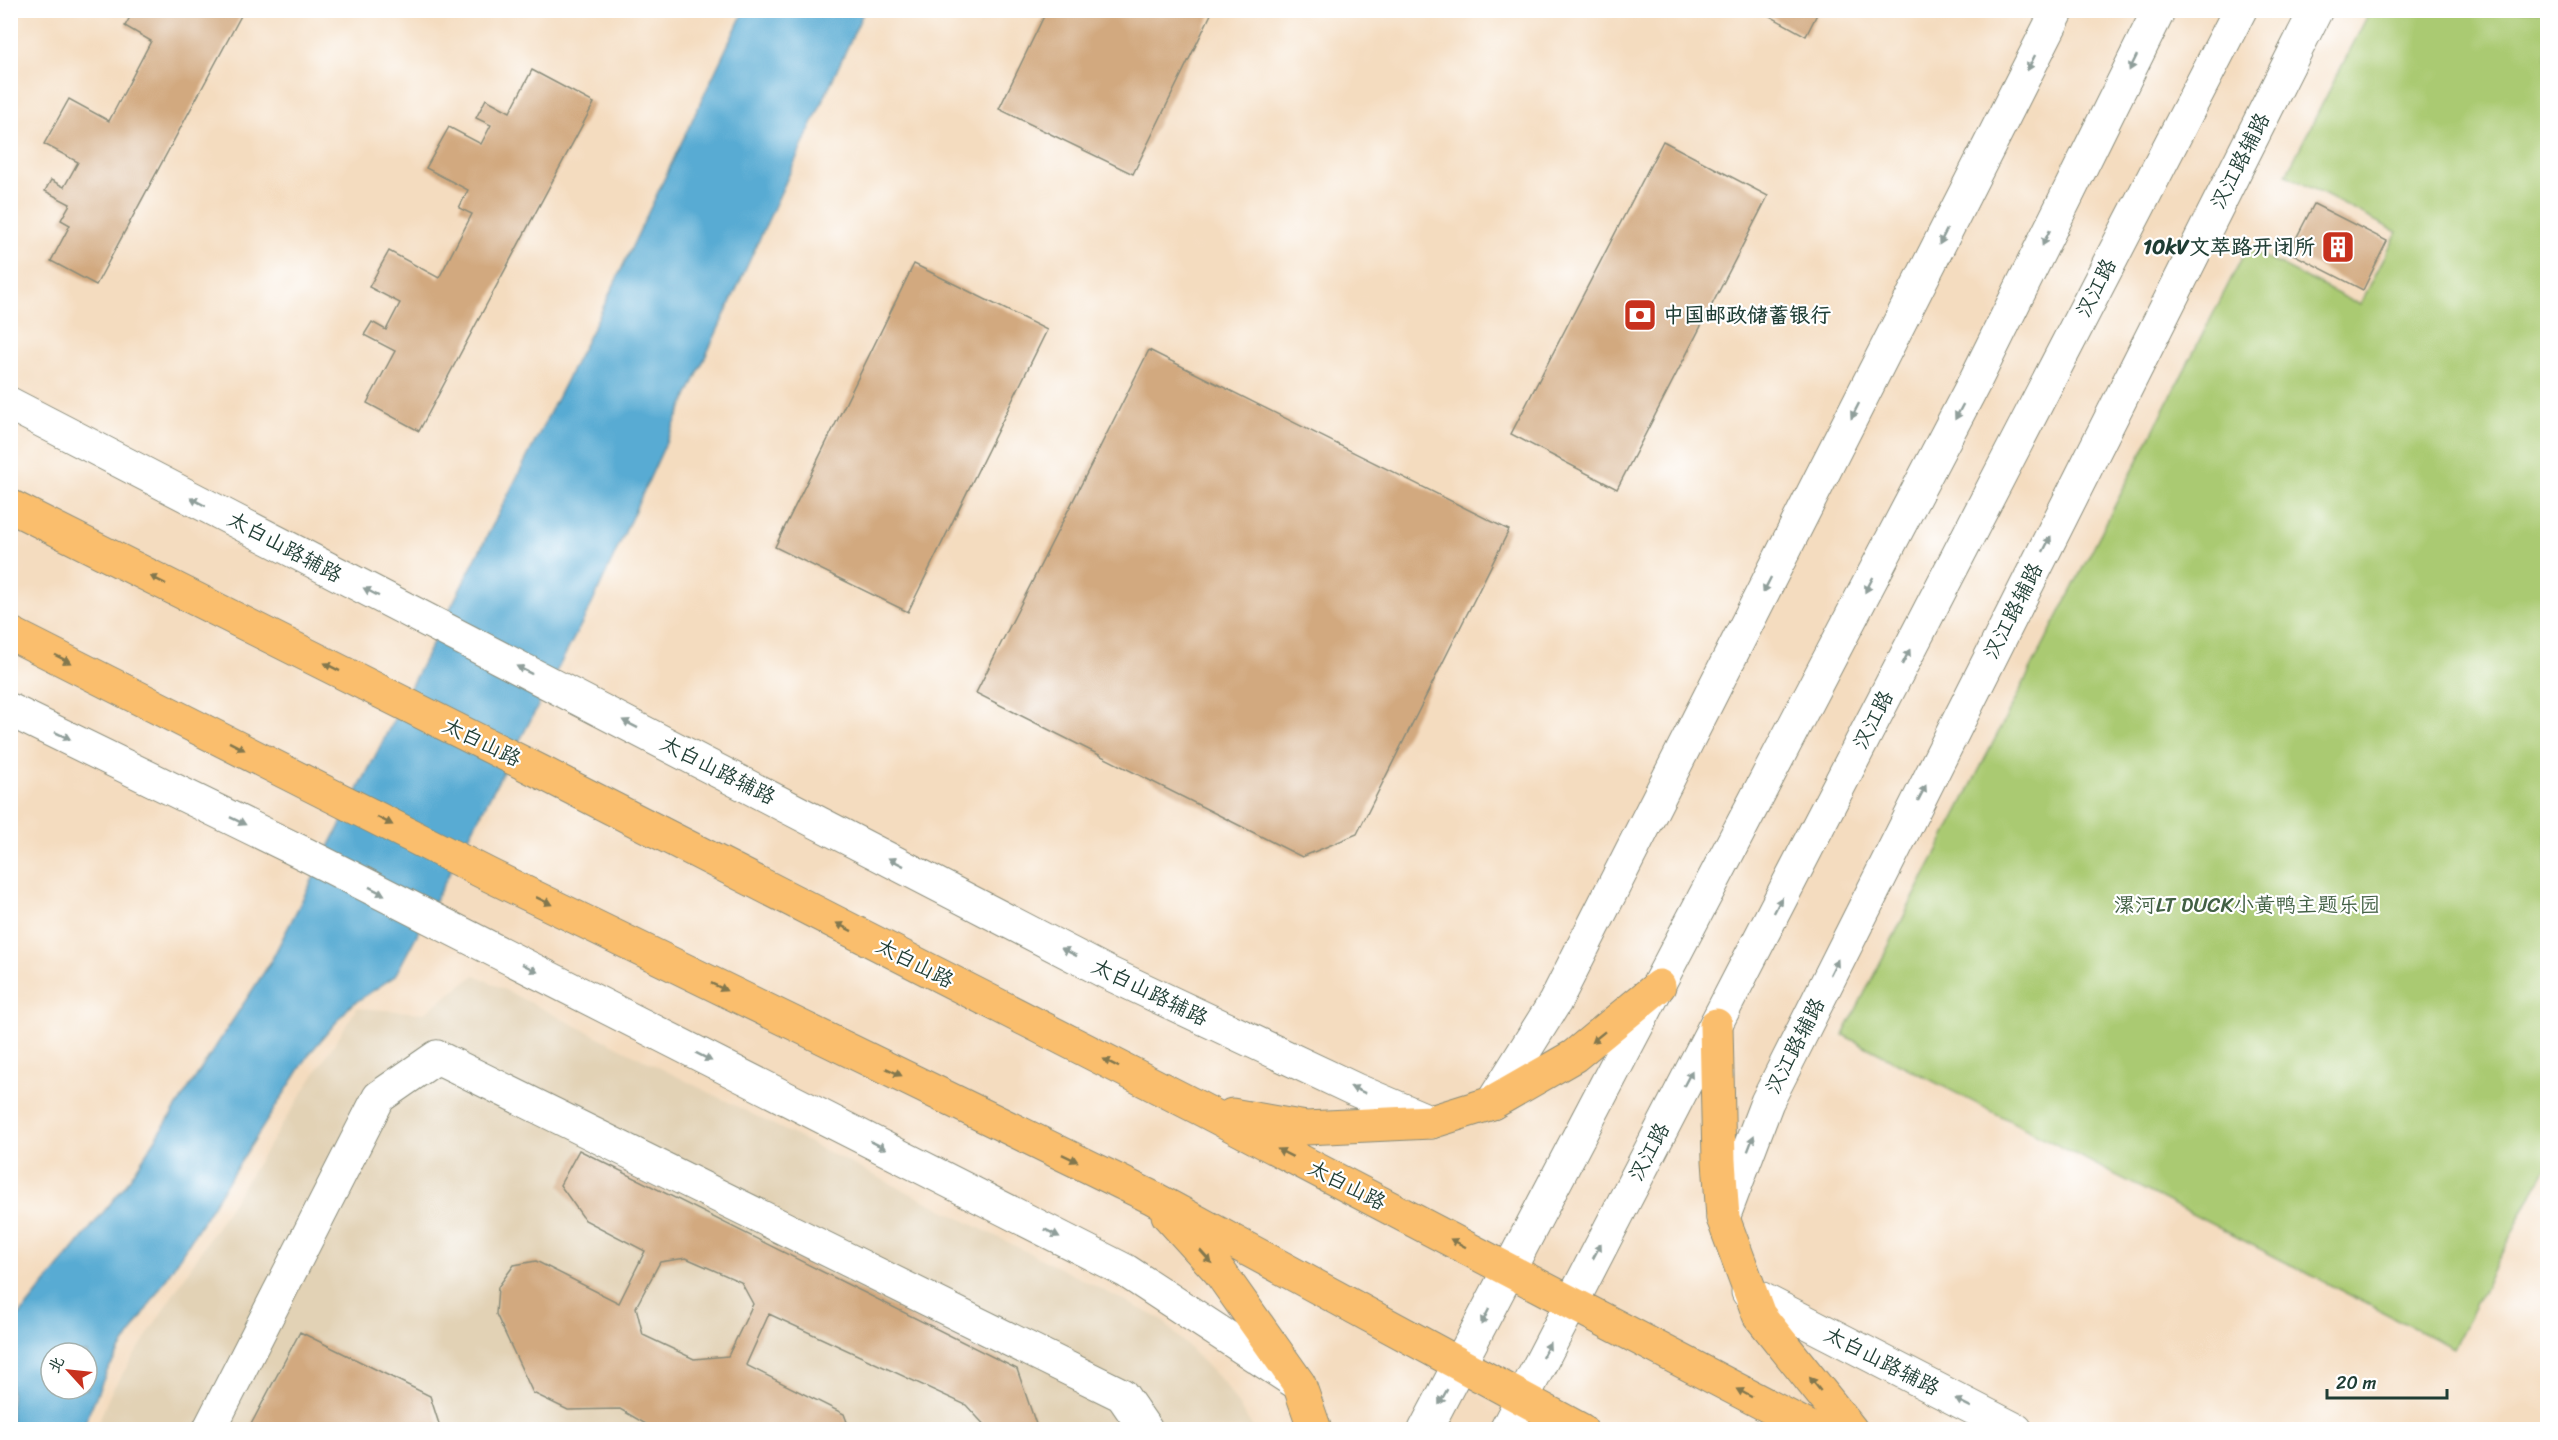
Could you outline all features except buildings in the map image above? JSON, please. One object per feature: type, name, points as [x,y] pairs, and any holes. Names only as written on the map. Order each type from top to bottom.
[{"type":"main road","name":"太白山路","points":[[10,506],[539,771],[1201,1109],[1814,1430]]},
{"type":"main road","points":[[10,633],[333,794],[491,876],[1153,1198],[1581,1430]]},
{"type":"main road","points":[[1201,1109],[1306,1128],[1431,1122],[1492,1104],[1574,1056],[1659,986]]},
{"type":"main road","points":[[1716,1024],[1719,1161],[1723,1218],[1748,1292],[1759,1315],[1851,1430]]},
{"type":"main road","points":[[1153,1198],[1219,1271],[1299,1384],[1315,1430]]},
{"type":"street","points":[[1492,1104],[1555,1002],[2058,10]]},
{"type":"street","points":[[1425,1430],[1975,381],[2159,10]]},
{"type":"street","name":"汉江路","points":[[1506,1430],[1570,1302],[2240,10]]},
{"type":"street","name":"汉江路辅路","points":[[1723,1218],[1767,1102],[2316,10]]},
{"type":"street","name":"太白山路辅路","points":[[10,404],[1108,973],[1356,1090],[1431,1122]]},
{"type":"street","points":[[10,711],[307,855],[1126,1271],[1299,1384]]},
{"type":"street","points":[[209,1430],[379,1097],[437,1056],[1122,1395],[1146,1430]]},
{"type":"street","name":"太白山路辅路","points":[[1748,1292],[2016,1430]]},
{"type":"shaded area","points":[[475,975],[1161,1319],[1224,1383],[1254,1429],[95,1430],[112,1390],[357,1008],[424,1013]]},
{"type":"green space","name":"漯河LT DUCK小黄鸭主题乐园","points":[[2370,11],[2547,11],[2547,1165],[2453,1348],[1843,1035],[2247,248],[2360,305],[2397,232],[2286,175]]},
{"type":"water","points":[[744,11],[864,11],[592,604],[395,976],[350,1006],[310,1053],[107,1371],[99,1390],[99,1341],[39,1341],[39,1401],[94,1401],[82,1429],[11,1430],[11,1326],[127,1183],[270,963],[600,314]]},
{"type":"place","name":"10kV文萃路开闭所","points":[[2338,247]]},
{"type":"place","name":"中国邮政储蓄银行","points":[[1640,315]]}]
